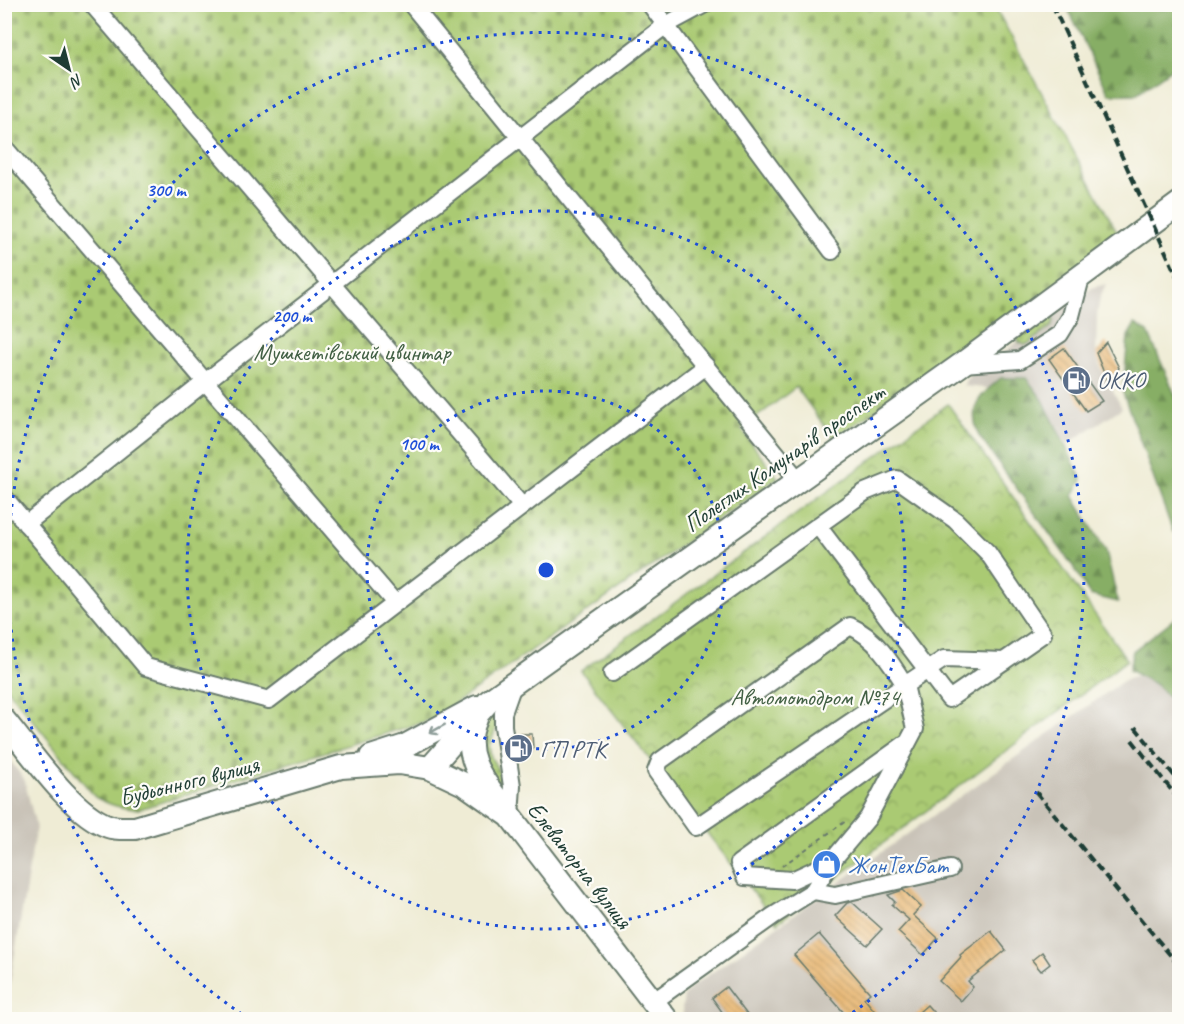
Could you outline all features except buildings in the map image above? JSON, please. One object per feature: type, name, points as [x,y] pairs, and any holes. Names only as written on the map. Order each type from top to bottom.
[{"type":"main road","name":"Полеглих Комунарів проспект","points":[[430,768],[489,701],[514,682],[799,481],[1080,278],[1179,203]]},
{"type":"main road","points":[[341,767],[405,746],[489,701]]},
{"type":"main road","points":[[489,701],[473,726],[469,743],[470,750],[491,792],[510,816]]},
{"type":"main road","name":"Будьонного вулиця","points":[[4,720],[69,799],[89,817],[110,827],[135,828],[341,767],[399,763],[430,768]]},
{"type":"main road","name":"Елеваторна вулиця","points":[[430,768],[466,785],[510,816],[660,1011]]},
{"type":"lane","points":[[92,4],[522,506]]},
{"type":"lane","points":[[411,4],[799,481]]},
{"type":"lane","points":[[650,4],[832,251]]},
{"type":"lane","points":[[26,524],[205,382],[666,26],[705,4]]},
{"type":"lane","points":[[4,147],[395,603]]},
{"type":"lane","points":[[962,363],[1020,360],[1060,334],[1071,316],[1080,278]]},
{"type":"lane","points":[[4,497],[146,667],[269,700],[705,366]]},
{"type":"lane","points":[[612,673],[865,492],[897,479],[956,520],[988,553],[1043,634],[949,699],[818,526]]},
{"type":"lane","points":[[660,1011],[772,916],[813,891],[831,862],[868,818],[915,729],[905,685],[889,660],[861,630],[850,626],[660,761],[656,771],[696,827],[905,685],[927,671],[944,659],[1004,661]]},
{"type":"lane","points":[[510,816],[512,786],[502,726],[514,682]]},
{"type":"lane","points":[[831,862],[792,880],[745,877],[739,862],[908,741]]},
{"type":"lane","points":[[813,891],[835,895],[950,869]]},
{"type":"path","points":[[763,878],[850,819]]},
{"type":"shaded area","name":"ОККО","points":[[1106,284],[1100,297],[1097,315],[1096,353],[1099,364],[1122,408],[1067,444],[1048,418],[996,389],[963,386],[969,377],[1092,288]]},
{"type":"shaded area","points":[[1149,673],[1179,678],[1179,1019],[684,1020],[682,1008],[684,996],[693,986],[1126,679]]},
{"type":"shaded area","points":[[5,754],[24,779],[36,826],[5,1013]]},
{"type":"green space","name":"Мушкетівський цвинтар","points":[[5,5],[994,5],[1121,239],[834,439],[796,387],[741,429],[778,478],[433,719],[139,809],[122,807],[95,797],[5,686]]},
{"type":"green space","points":[[1066,5],[1179,5],[1179,63],[1136,94],[1109,94]]},
{"type":"green space","points":[[1046,315],[1054,320],[1052,326],[1025,345],[1019,342],[1017,337]]},
{"type":"green space","points":[[1135,324],[1148,332],[1179,404],[1179,529],[1173,532],[1123,393],[1128,336]]},
{"type":"green space","points":[[1001,378],[1026,378],[1043,400],[1082,480],[1073,496],[1106,551],[1118,602],[1090,595],[1075,569],[979,436],[974,417],[977,403]]},
{"type":"green space","name":"Автомотодром №74","points":[[948,404],[1127,660],[777,923],[581,671]]},
{"type":"green space","points":[[1179,615],[1179,707],[1155,684],[1129,670],[1133,651]]},
{"type":"green space","points":[[509,696],[489,746],[491,757],[505,782],[501,790],[476,751],[486,717]]},
{"type":"railway","points":[[1052,4],[1180,283]]},
{"type":"railway","points":[[1135,727],[1180,783]]},
{"type":"railway","points":[[1132,740],[1180,801]]},
{"type":"railway","points":[[1036,792],[1180,967]]},
{"type":"place","name":"ОККО","points":[[1076,380]]},
{"type":"place","name":"ГП РТК","points":[[519,749]]},
{"type":"place","name":"ЖонТехБат","points":[[827,865]]}]
